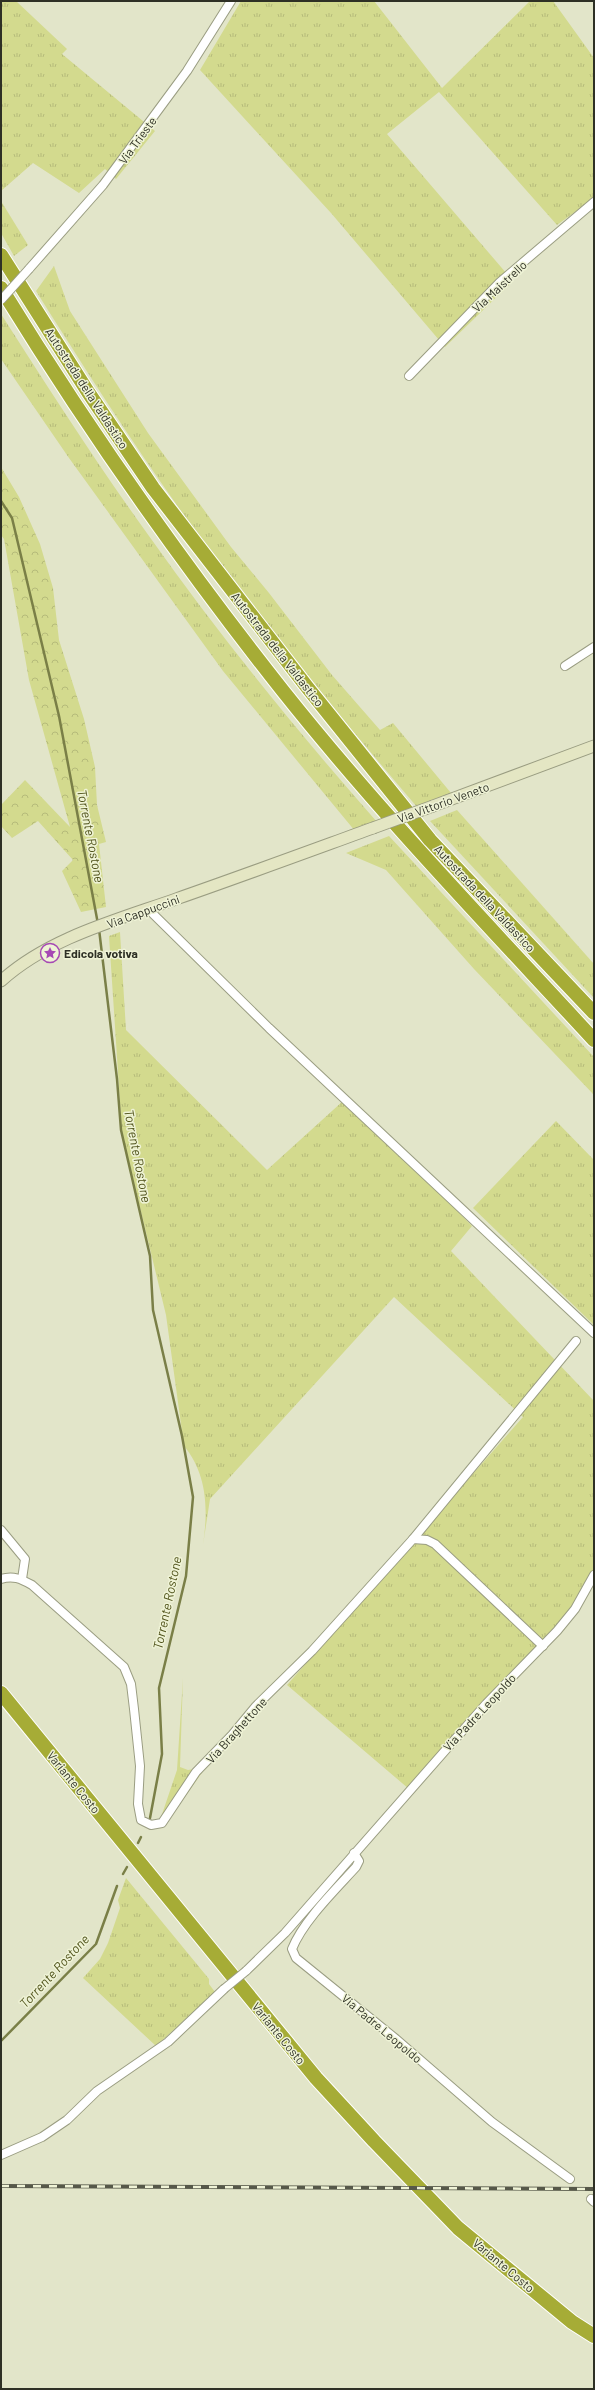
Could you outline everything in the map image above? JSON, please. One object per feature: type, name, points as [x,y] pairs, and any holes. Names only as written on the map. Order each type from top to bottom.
[{"type":"highway","name":"Autostrada della Valdastico","points":[[1,255],[88,392],[153,488],[303,681],[430,840],[594,1013]]},
{"type":"highway","name":"Autostrada della Valdastico","points":[[1,288],[119,469],[182,557],[284,692],[387,815],[594,1040]]},
{"type":"highway","name":"Variante Costo","points":[[1,1693],[311,2072],[374,2142],[458,2228],[572,2322],[594,2336]]},
{"type":"main road","name":"Via Vittorio Veneto","points":[[293,857],[594,746]]},
{"type":"main road","name":"Via Cappuccini","points":[[1,981],[11,972],[47,949],[96,928],[293,857]]},
{"type":"street","name":"Via Trieste","points":[[1,300],[103,185],[187,71],[231,1]]},
{"type":"street","name":"Via Maistrello","points":[[409,376],[500,282],[574,216],[594,202]]},
{"type":"street","points":[[566,666],[594,646]]},
{"type":"street","points":[[148,909],[270,1028],[594,1333]]},
{"type":"street","points":[[413,1540],[576,1341]]},
{"type":"street","points":[[1,1530],[25,1559],[22,1579],[9,1577],[1,1579]]},
{"type":"street","points":[[413,1540],[427,1540],[435,1544],[543,1646],[575,1609],[594,1575]]},
{"type":"street","name":"Via Braghettone","points":[[22,1579],[32,1585],[124,1667],[131,1684],[134,1709],[140,1766],[138,1804],[141,1820],[151,1824],[162,1823],[196,1772],[232,1735],[256,1706],[312,1651],[413,1540]]},
{"type":"street","name":"Via Padre Leopoldo","points":[[1,2155],[42,2137],[67,2120],[98,2091],[168,2042],[224,1989],[246,1971],[285,1933],[486,1704],[543,1646]]},
{"type":"street","name":"Via Padre Leopoldo","points":[[354,1853],[359,1861],[356,1867],[327,1898],[295,1940],[292,1949],[296,1958],[396,2039],[492,2122],[570,2180]]},
{"type":"green space","points":[[1,1],[16,1],[67,49],[62,54],[155,131],[116,179],[105,169],[79,193],[33,163],[1,191]]},
{"type":"green space","points":[[241,1],[374,1],[442,88],[530,1],[553,1],[594,58],[594,198],[557,225],[439,92],[387,134],[513,281],[445,347],[331,213],[200,70]]},
{"type":"green space","points":[[1,201],[28,245],[14,256],[1,233]]},
{"type":"green space","points":[[54,266],[70,311],[148,433],[231,547],[269,593],[332,675],[380,730],[393,723],[451,793],[417,807],[314,684],[240,591],[146,460],[36,291]]},
{"type":"green space","points":[[1,314],[92,454],[203,610],[259,682],[377,822],[355,831],[223,671],[69,458],[1,359]]},
{"type":"green space","points":[[1,467],[19,497],[40,544],[53,588],[59,640],[84,719],[95,767],[97,805],[106,842],[99,844],[106,907],[81,912],[62,871],[73,860],[38,821],[12,838],[1,826],[1,805],[25,780],[70,827],[29,680],[4,539],[1,535]]},
{"type":"green space","points":[[457,810],[594,964],[594,998],[430,821]]},
{"type":"green space","points":[[389,836],[594,1057],[594,1095],[474,969],[386,870],[346,853]]},
{"type":"green space","points":[[120,932],[126,1030],[267,1170],[343,1101],[393,1145],[472,1226],[451,1251],[594,1401],[594,1569],[592,1574],[574,1604],[558,1626],[409,1789],[287,1685],[523,1417],[394,1297],[210,1499],[205,1532],[206,1506],[202,1481],[192,1457],[184,1446],[166,1315],[122,1133],[109,936]]},
{"type":"green space","points":[[556,1121],[594,1160],[594,1325],[473,1208]]},
{"type":"green space","points":[[183,1678],[180,1767],[188,1770],[206,1767],[165,1825],[158,1826],[177,1770]]},
{"type":"green space","points":[[126,1878],[209,1979],[209,1984],[215,1992],[156,2046],[83,1978],[100,1959],[108,1943],[120,1908],[118,1900]]},
{"type":"waterway","name":"Torrente Rostone","points":[[1,501],[12,518],[59,716],[98,924]]},
{"type":"waterway","name":"Torrente Rostone","points":[[99,929],[117,1079],[121,1130],[150,1256],[153,1310],[182,1436],[193,1497],[186,1576],[159,1688],[162,1754],[150,1818]]},
{"type":"waterway","name":"Torrente Rostone","points":[[138,1843],[141,1837]]},
{"type":"waterway","name":"Torrente Rostone","points":[[123,1874],[127,1867]]},
{"type":"waterway","name":"Torrente Rostone","points":[[1,2041],[96,1944],[117,1886]]},
{"type":"railway","points":[[1,2186],[594,2189]]},
{"type":"place","name":"Edicola votiva","points":[[50,953]]}]
